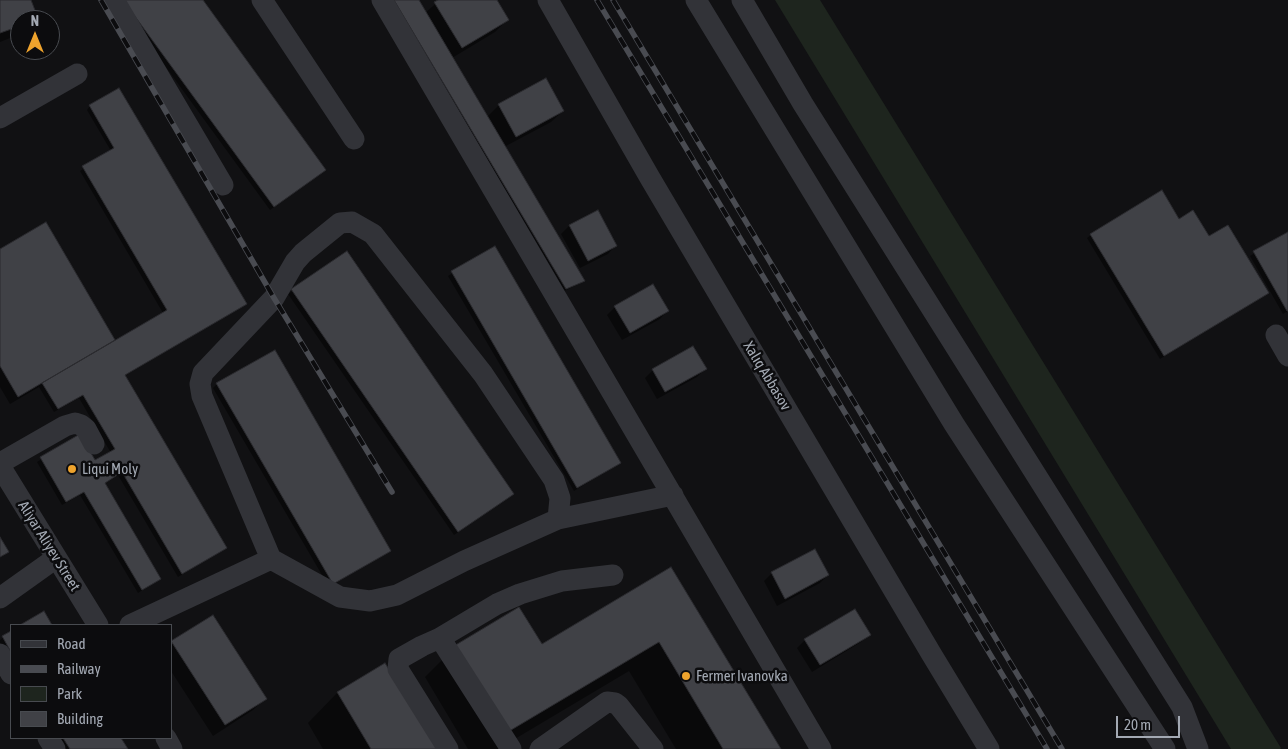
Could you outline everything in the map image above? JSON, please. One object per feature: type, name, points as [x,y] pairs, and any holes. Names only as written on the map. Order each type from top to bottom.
[{"type":"street","points":[[114,0],[223,186]]},
{"type":"street","points":[[262,0],[354,139]]},
{"type":"street","points":[[382,0],[821,749]]},
{"type":"street","name":"Xalıq Abbasov","points":[[548,0],[685,238],[989,749]]},
{"type":"street","points":[[696,0],[954,424],[1165,749]]},
{"type":"street","points":[[742,0],[803,104],[1182,707],[1198,749]]},
{"type":"street","points":[[0,118],[77,74]]},
{"type":"street","points":[[558,519],[560,498],[554,480],[482,374],[373,234],[352,222],[340,223],[303,253],[295,262],[274,298],[203,373],[200,384],[202,396],[271,559],[340,597],[370,601],[397,595],[464,561],[558,519],[673,495]]},
{"type":"street","points":[[1276,335],[1288,356]]},
{"type":"street","points":[[0,463],[65,426],[75,423],[86,429],[94,444]]},
{"type":"street","name":"Aliyar Aliyev Street","points":[[0,466],[97,624]]},
{"type":"street","points":[[0,598],[56,558]]},
{"type":"street","points":[[132,624],[271,559]]},
{"type":"street","points":[[448,749],[398,669],[399,659],[440,638],[497,604],[520,594],[562,582],[614,575]]},
{"type":"street","points":[[440,638],[511,749]]},
{"type":"street","points":[[0,654],[10,672]]},
{"type":"street","points":[[540,749],[607,702],[619,706],[653,749]]},
{"type":"green space","points":[[775,0],[820,0],[1280,749],[1231,749]]},
{"type":"building","points":[[0,0],[31,0],[35,10],[10,10],[10,30],[0,33]]},
{"type":"building","points":[[123,0],[203,0],[326,170],[274,207]]},
{"type":"building","points":[[394,0],[419,0],[585,281],[566,289]]},
{"type":"building","points":[[438,0],[497,0],[509,20],[462,48],[434,2]]},
{"type":"building","points":[[546,78],[564,111],[516,137],[498,104]]},
{"type":"building","points":[[119,88],[247,304],[125,375],[227,548],[182,574],[122,472],[105,483],[161,579],[142,590],[84,492],[66,502],[40,457],[80,434],[95,460],[115,449],[83,395],[58,409],[42,383],[167,310],[82,166],[114,148],[89,105]]},
{"type":"building","points":[[1162,190],[1179,219],[1193,210],[1209,236],[1228,225],[1269,293],[1164,356],[1090,234]]},
{"type":"building","points":[[598,210],[617,246],[588,261],[569,225]]},
{"type":"building","points":[[46,222],[115,340],[18,397],[0,366],[0,249]]},
{"type":"building","points":[[1288,232],[1288,311],[1287,311],[1253,251]]},
{"type":"building","points":[[495,246],[621,463],[577,488],[451,271]]},
{"type":"building","points":[[347,251],[514,494],[458,532],[291,289]]},
{"type":"building","points":[[653,284],[669,311],[630,333],[614,306]]},
{"type":"building","points":[[693,346],[707,369],[665,392],[652,369]]},
{"type":"building","points":[[275,350],[391,551],[333,584],[216,383]]},
{"type":"building","points":[[0,537],[9,552],[0,557]]},
{"type":"building","points":[[815,549],[829,575],[785,599],[771,572]]},
{"type":"building","points":[[671,567],[781,749],[723,749],[659,642],[506,733],[454,646],[519,607],[542,644]]},
{"type":"building","points":[[855,609],[871,635],[820,665],[804,639]]},
{"type":"building","points":[[44,611],[51,624],[22,624]]},
{"type":"building","points":[[213,615],[267,699],[225,725],[172,640]]},
{"type":"building","points":[[10,632],[10,650],[2,636]]},
{"type":"building","points":[[385,663],[437,749],[371,749],[337,692]]},
{"type":"building","points":[[64,739],[122,739],[128,749],[70,749]]},
{"type":"railway","points":[[101,0],[274,298],[392,492]]},
{"type":"railway","points":[[597,0],[1047,749]]},
{"type":"railway","points":[[613,0],[1062,749]]},
{"type":"place","name":"Liqui Moly","points":[[72,469]]},
{"type":"place","name":"Fermer Ivanovka","points":[[686,676]]}]
